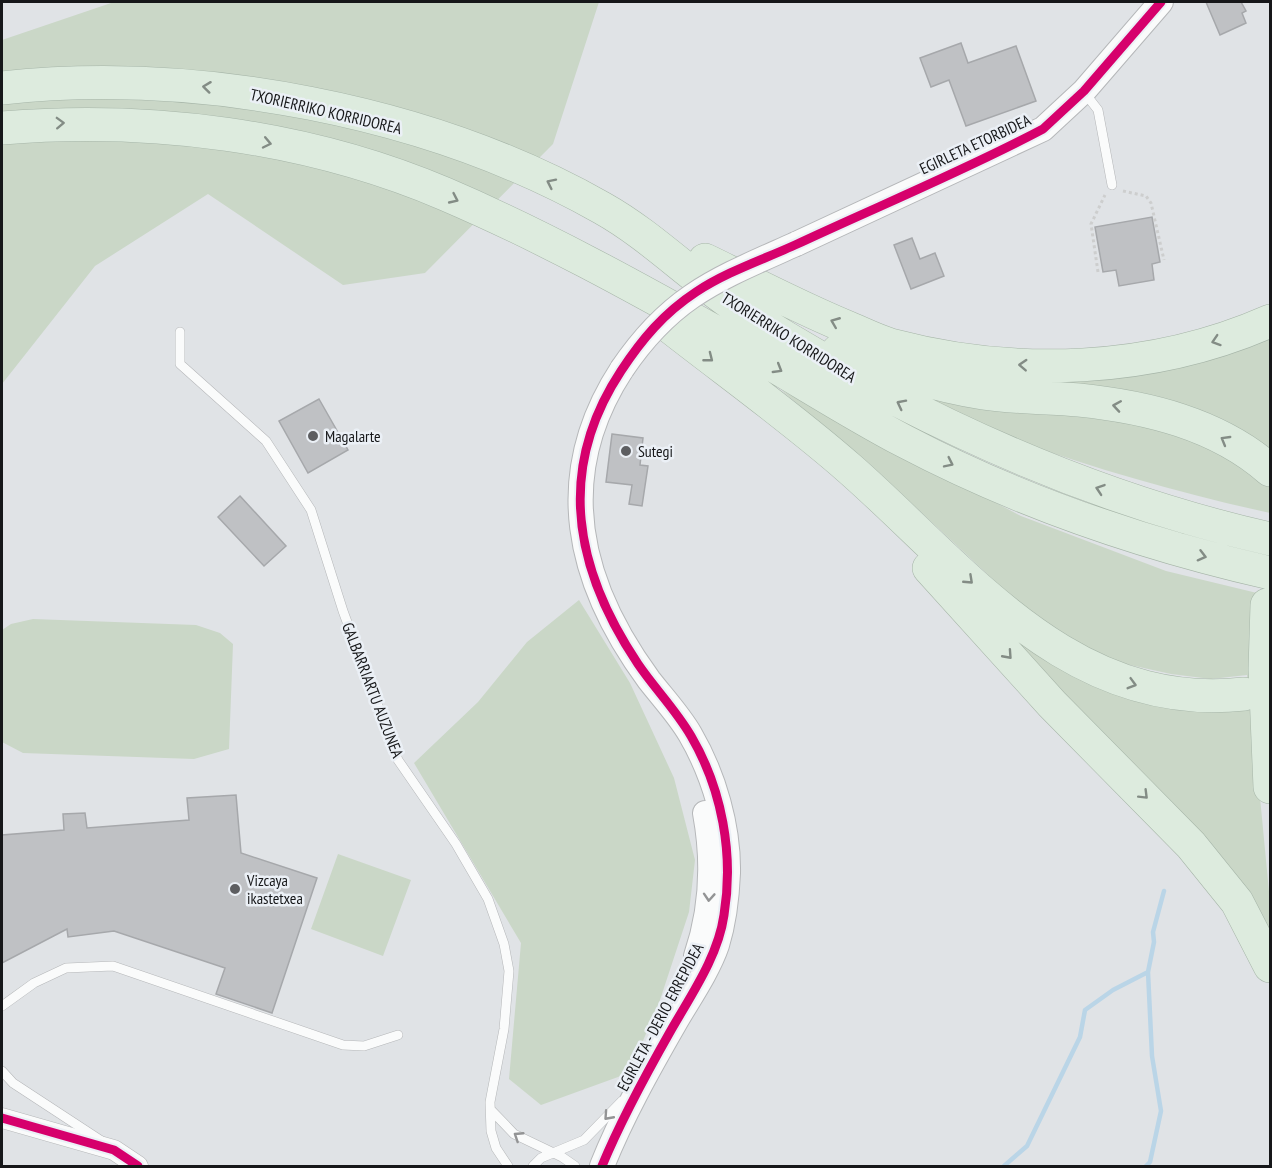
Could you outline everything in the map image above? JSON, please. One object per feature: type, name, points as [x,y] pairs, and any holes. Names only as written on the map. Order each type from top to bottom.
[{"type":"highway","name":"TXORIERRIKO KORRIDOREA","points":[[2,88],[63,83],[190,85],[356,114],[489,153],[603,209],[731,303],[872,389],[1018,459],[1155,508],[1270,539]]},
{"type":"highway","name":"TXORIERRIKO KORRIDOREA","points":[[2,128],[103,123],[178,127],[318,153],[393,175],[446,195],[598,269],[728,339],[906,442],[1035,501],[1146,541],[1270,573]]},
{"type":"highway","points":[[603,209],[807,311],[890,345],[962,359],[1058,366],[1142,359],[1202,345],[1270,321]]},
{"type":"highway","points":[[667,254],[838,351],[893,372],[932,384],[986,393],[1119,405],[1174,418],[1220,436],[1270,470]]},
{"type":"highway","points":[[598,269],[849,468],[1014,619],[1068,655],[1097,672],[1167,692],[1217,697],[1244,694]]},
{"type":"highway","points":[[797,427],[830,468],[872,505],[1052,704],[1191,845],[1237,902],[1270,966]]},
{"type":"highway","points":[[1267,605],[1265,669],[1270,786]]},
{"type":"street","name":"EGIRLETA ETORBIDEA","points":[[650,681],[603,603],[588,561],[580,519],[581,483],[586,447],[602,404],[622,369],[656,324],[698,291],[1043,129],[1084,92],[1161,2]]},
{"type":"street","name":"EGIRLETA - DERIO ERREPIDEA","points":[[602,1167],[618,1129],[669,1034],[701,941],[709,906],[711,865],[709,835],[698,788],[688,761],[650,681]]},
{"type":"street","points":[[2,1118],[114,1150],[138,1167]]},
{"type":"lane","points":[[1084,92],[1098,110],[1112,185]]},
{"type":"lane","name":"GALBARRIARTU AUZUNEA","points":[[180,332],[180,364],[266,441],[311,510],[343,611],[398,760],[456,844],[488,899],[504,944],[509,971],[504,1029],[491,1088],[494,1140],[508,1167]]},
{"type":"lane","points":[[2,1006],[34,982],[66,968],[113,966],[343,1045],[364,1046],[398,1035]]},
{"type":"lane","points":[[2,1071],[13,1083],[114,1150]]},
{"type":"lane","points":[[532,1167],[552,1152],[584,1140],[647,1072]]},
{"type":"lane","points":[[491,1110],[514,1134],[552,1152],[575,1167]]},
{"type":"path","points":[[1098,272],[1091,224],[1101,201],[1112,185],[1114,189],[1146,196],[1151,203],[1164,260]]},
{"type":"green space","points":[[114,2],[599,2],[553,144],[425,273],[343,285],[208,194],[95,266],[2,384],[2,40]]},
{"type":"green space","points":[[1270,334],[1270,458],[923,362]]},
{"type":"green space","points":[[903,388],[1110,411],[1194,435],[1270,486],[1270,513],[1165,487],[1062,456],[982,427]]},
{"type":"green space","points":[[781,390],[1021,516],[1166,571],[1257,593],[1257,766],[1270,902],[1270,936],[964,606],[1035,644],[1250,708],[1247,675],[1211,679],[1171,674],[1121,663],[1080,645],[1030,614],[876,470]]},
{"type":"green space","points":[[579,600],[630,683],[674,778],[695,860],[689,912],[658,1006],[629,1073],[541,1105],[509,1079],[521,943],[414,763],[478,702],[527,642]]},
{"type":"green space","points":[[33,619],[196,625],[220,633],[233,644],[229,749],[194,759],[23,753],[2,742],[2,630],[11,624]]},
{"type":"green space","points":[[338,854],[411,880],[383,956],[311,929]]},
{"type":"building","points":[[1206,2],[1241,2],[1246,11],[1242,13],[1246,23],[1220,35]]},
{"type":"building","points":[[961,43],[968,63],[1016,46],[1036,101],[966,126],[949,80],[931,87],[920,58]]},
{"type":"building","points":[[1152,217],[1160,262],[1152,264],[1154,280],[1119,286],[1116,270],[1103,272],[1095,227]]},
{"type":"building","points":[[912,238],[920,259],[935,253],[944,276],[911,289],[894,245]]},
{"type":"building","name":"Magalarte","points":[[319,399],[348,450],[308,473],[279,421]]},
{"type":"building","name":"Sutegi","points":[[612,434],[643,438],[640,465],[648,466],[642,506],[629,504],[632,485],[606,482]]},
{"type":"building","points":[[240,496],[286,546],[264,566],[218,517]]},
{"type":"building","points":[[236,795],[241,853],[317,878],[272,1013],[216,994],[225,968],[114,931],[68,937],[67,929],[2,963],[2,835],[64,830],[63,814],[85,813],[87,828],[189,820],[187,798]]},
{"type":"waterway","points":[[1146,1166],[1150,1162],[1161,1111],[1152,1056],[1148,972],[1154,942],[1153,932],[1164,891]]},
{"type":"waterway","points":[[1004,1166],[1027,1146],[1080,1037],[1085,1010],[1113,990],[1148,972]]},
{"type":"cycle path","points":[[602,1166],[634,1098],[710,961],[724,915],[727,869],[723,822],[718,800],[702,756],[685,726],[638,664],[616,629],[599,593],[588,556],[581,520],[581,483],[587,446],[600,408],[637,348],[654,327],[684,300],[732,272],[951,174],[1043,129],[1084,91],[1161,2]]},
{"type":"cycle path","points":[[2,1118],[114,1150],[138,1166]]},
{"type":"place","name":"Magalarte","points":[[313,436]]},
{"type":"place","name":"Sutegi","points":[[626,451]]},
{"type":"place","name":"Vizcaya ikastetxea","points":[[235,889]]}]
